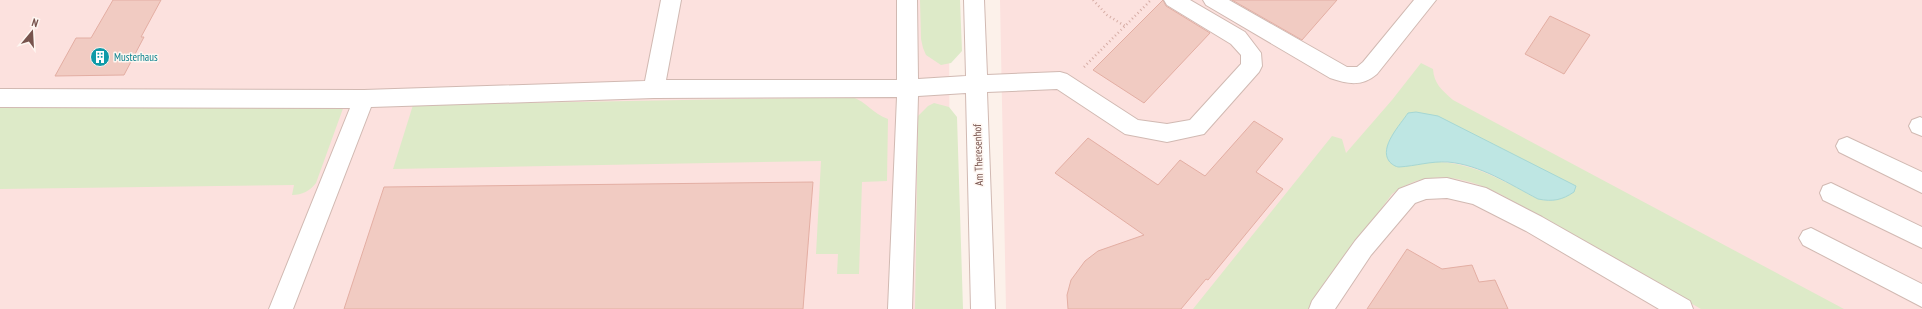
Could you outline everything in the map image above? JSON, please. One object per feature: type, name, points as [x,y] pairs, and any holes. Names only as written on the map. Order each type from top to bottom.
[{"type":"street","points":[[654,89],[671,0]]},
{"type":"street","points":[[900,309],[908,88],[907,0]]},
{"type":"street","name":"Am Theresenhof","points":[[974,0],[983,309]]},
{"type":"street","points":[[0,98],[364,98],[654,89],[908,88],[1060,80],[1133,128],[1167,133],[1196,128],[1252,66],[1251,53],[1238,38],[1174,0]]},
{"type":"street","points":[[1213,0],[1336,72],[1347,76],[1362,75],[1370,68],[1426,0]]},
{"type":"street","points":[[281,309],[364,98]]},
{"type":"street","points":[[1847,146],[1922,183]]},
{"type":"street","points":[[1321,309],[1363,248],[1407,196],[1425,189],[1447,188],[1478,195],[1534,224],[1681,309]]},
{"type":"street","points":[[1831,193],[1922,238]]},
{"type":"street","points":[[1811,238],[1922,296]]},
{"type":"path","points":[[1093,0],[1107,15],[1125,26]]},
{"type":"path","points":[[1067,84],[1151,0]]},
{"type":"shaded area","points":[[0,0],[949,0],[950,309],[0,309]]},
{"type":"shaded area","points":[[1000,0],[1922,0],[1922,309],[1006,309]]},
{"type":"green space","points":[[920,0],[960,0],[962,51],[951,63],[941,65],[926,55],[921,39]]},
{"type":"green space","points":[[1421,63],[1433,69],[1437,83],[1453,100],[1844,309],[1701,309],[1502,195],[1475,183],[1447,178],[1433,178],[1419,180],[1392,194],[1308,309],[1193,309],[1332,136],[1342,139],[1346,153],[1392,100]],"holes":[[[1416,112],[1574,191],[1557,200],[1543,200],[1538,199],[1488,174],[1455,164],[1437,162],[1419,163],[1399,167]]]},
{"type":"green space","points":[[852,97],[861,101],[878,114],[888,119],[887,181],[862,182],[859,274],[837,274],[838,254],[816,254],[821,161],[393,169],[413,105]]},
{"type":"green space","points":[[345,103],[316,183],[308,190],[299,194],[292,195],[294,185],[0,189],[0,105]]},
{"type":"green space","points":[[934,103],[949,107],[957,117],[963,309],[915,309],[918,116],[928,106]]},
{"type":"water","points":[[1416,112],[1438,116],[1576,186],[1574,192],[1557,200],[1543,200],[1538,199],[1483,171],[1460,164],[1441,162],[1411,166],[1395,166],[1389,161],[1387,155],[1389,143],[1392,136],[1408,113]]},
{"type":"building","points":[[113,0],[161,0],[141,37],[144,37],[124,75],[55,76],[76,38],[91,38]]},
{"type":"building","points":[[1163,0],[1166,6],[1210,33],[1144,103],[1093,70]]},
{"type":"building","points":[[1232,0],[1337,0],[1302,40]]},
{"type":"building","points":[[1550,16],[1590,35],[1564,74],[1525,54]]},
{"type":"building","points":[[1254,121],[1283,139],[1256,172],[1283,189],[1208,280],[1206,279],[1181,309],[1068,309],[1067,295],[1071,280],[1085,261],[1098,251],[1144,235],[1055,173],[1088,138],[1158,185],[1180,160],[1205,176]]},
{"type":"building","points":[[813,182],[803,309],[344,309],[384,187]]},
{"type":"building","points":[[1407,249],[1442,269],[1472,265],[1479,282],[1495,280],[1508,309],[1367,309]]},
{"type":"place","name":"Musterhaus","points":[[100,57]]}]
